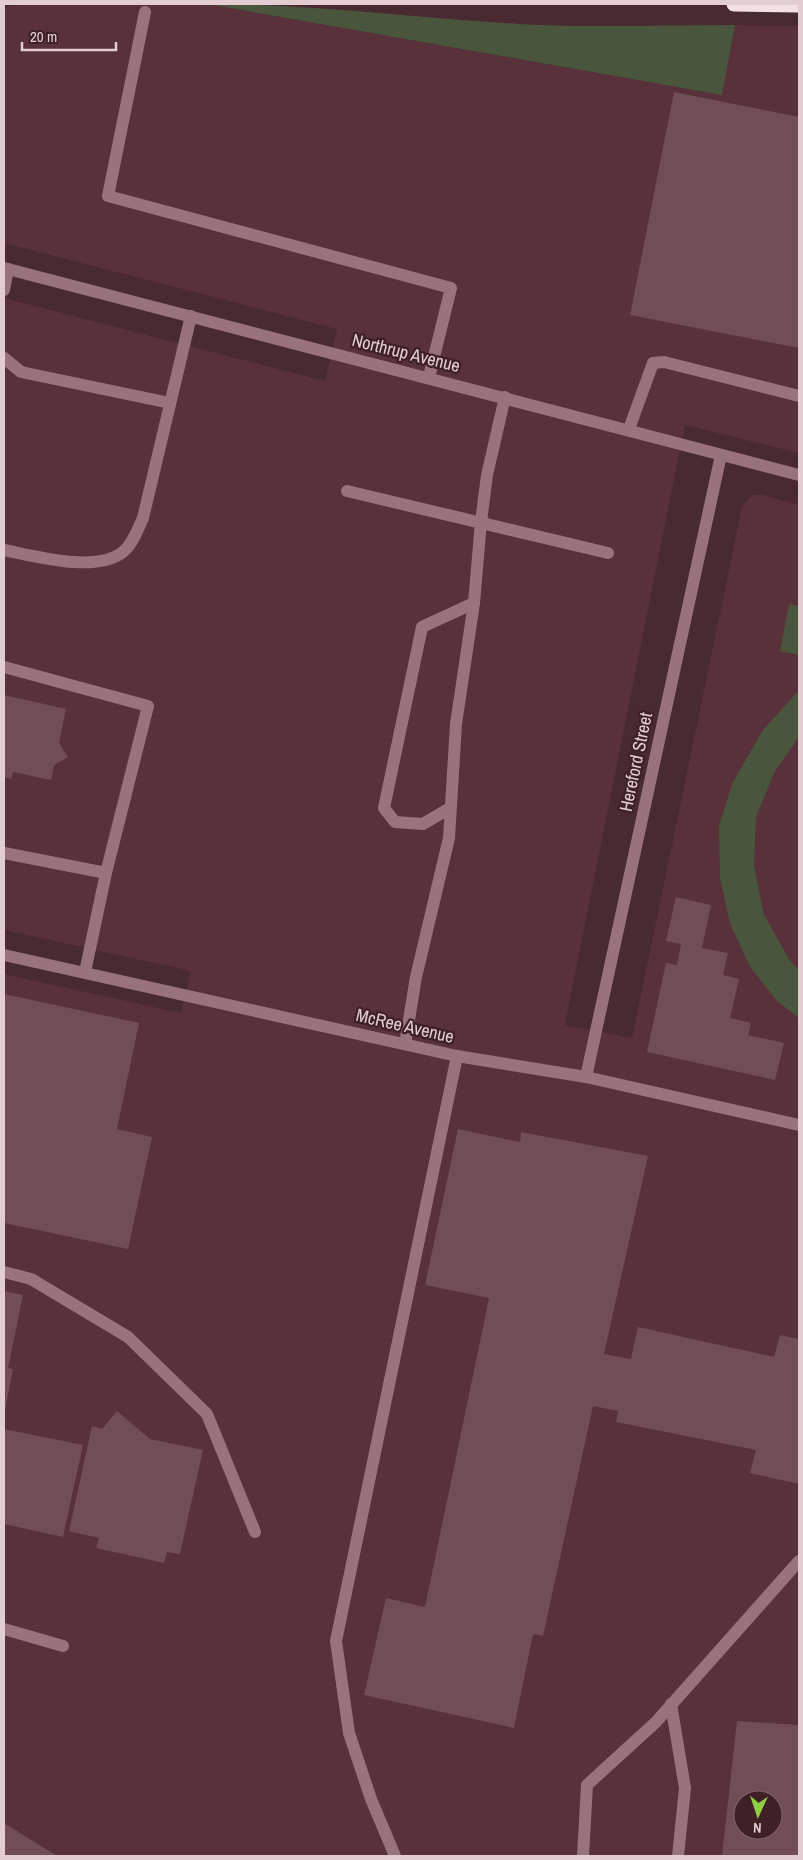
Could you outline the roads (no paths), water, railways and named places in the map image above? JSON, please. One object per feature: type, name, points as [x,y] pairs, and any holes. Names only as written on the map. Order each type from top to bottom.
[{"type":"highway","points":[[734,4],[799,5]]},
{"type":"street","points":[[145,12],[108,196],[452,288],[429,377]]},
{"type":"street","points":[[4,290],[6,268]]},
{"type":"street","name":"Northrup Avenue","points":[[6,268],[629,429],[799,475]]},
{"type":"street","points":[[4,550],[44,558],[88,563],[110,559],[124,551],[136,534],[143,518],[191,316]]},
{"type":"street","points":[[4,358],[21,372],[170,403]]},
{"type":"street","points":[[629,429],[653,363],[664,362],[799,396]]},
{"type":"street","points":[[405,1044],[416,977],[449,838],[456,724],[474,603],[481,522],[488,475],[506,397]]},
{"type":"street","name":"Hereford Street","points":[[586,1077],[721,455]]},
{"type":"street","points":[[347,491],[608,553]]},
{"type":"street","points":[[450,808],[423,824],[395,822],[384,808],[422,627],[474,603]]},
{"type":"street","points":[[4,667],[148,706],[106,874],[85,972]]},
{"type":"street","points":[[4,853],[106,874]]},
{"type":"street","name":"McRee Avenue","points":[[4,955],[457,1056],[586,1077],[799,1125]]},
{"type":"street","points":[[395,1856],[371,1799],[349,1732],[336,1641],[457,1056]]},
{"type":"street","points":[[4,1272],[31,1279],[128,1337],[207,1414],[255,1532]]},
{"type":"street","points":[[583,1856],[587,1785],[671,1704],[799,1561]]},
{"type":"street","points":[[4,1629],[63,1646]]},
{"type":"street","points":[[671,1704],[685,1788],[678,1856]]}]
